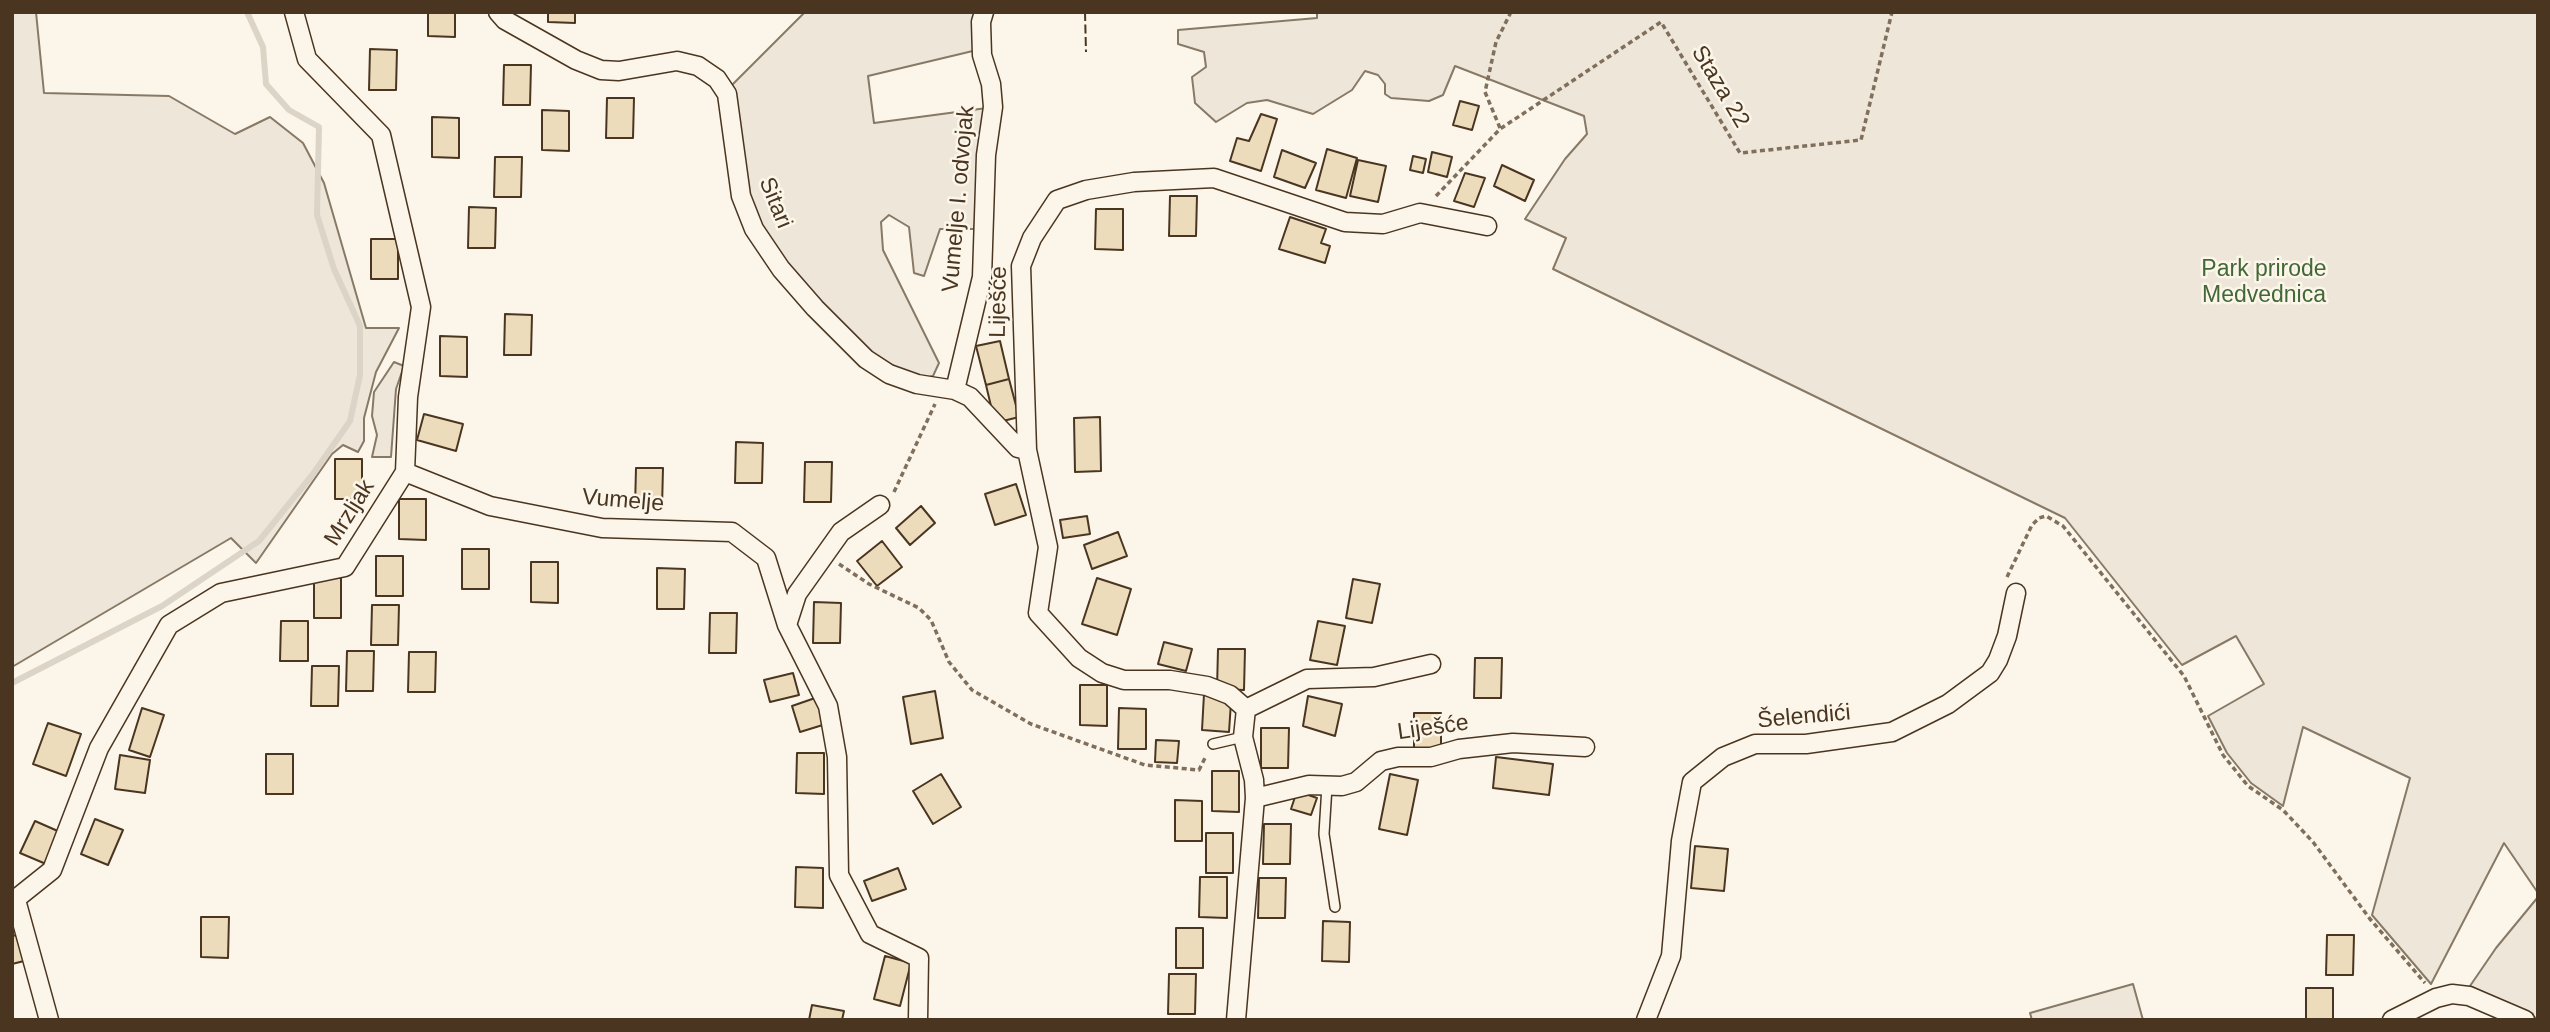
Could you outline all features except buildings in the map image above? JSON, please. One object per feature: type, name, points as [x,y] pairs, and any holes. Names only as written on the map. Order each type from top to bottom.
[{"type":"street","name":"Mrzljak","points":[[14,901],[52,870],[99,748],[169,625],[221,593],[345,567],[405,472],[408,397],[421,307],[381,135],[307,59],[294,12]]},
{"type":"street","name":"Sitari","points":[[498,12],[505,20],[576,60],[601,70],[619,71],[677,61],[698,66],[718,79],[727,94],[741,197],[754,229],[781,269],[814,308],[866,359],[889,374],[970,397],[1017,449],[1027,450]]},
{"type":"street","name":"Vumelje I. odvojak","points":[[949,389],[982,277],[986,155],[993,107],[991,84],[982,55],[981,22],[984,12]]},
{"type":"street","name":"Liješće","points":[[1246,709],[1230,695],[1207,686],[1170,680],[1124,680],[1102,673],[1079,658],[1038,613],[1048,547],[1027,450],[1021,266],[1032,239],[1057,200],[1086,190],[1134,182],[1214,178],[1345,222],[1383,224],[1420,213],[1487,226]]},
{"type":"street","name":"Vumelje","points":[[405,472],[491,506],[602,528],[732,532],[766,558],[787,625],[828,706],[837,757],[839,875],[870,934],[919,958],[918,1020]]},
{"type":"street","points":[[787,625],[797,594],[841,531],[880,505]]},
{"type":"street","name":"Šelendići","points":[[1646,1020],[1671,956],[1681,841],[1692,782],[1723,757],[1755,744],[1806,744],[1892,732],[1948,704],[1990,673],[1998,660],[2016,593]]},
{"type":"street","points":[[1236,1020],[1255,798],[1254,780],[1244,737],[1246,709],[1307,679],[1374,677],[1431,664]]},
{"type":"street","name":"Liješće","points":[[1255,798],[1309,785],[1327,786],[1356,782],[1381,761],[1398,757],[1432,757],[1459,749],[1513,743],[1585,747]]},
{"type":"street","points":[[14,901],[49,1020]]},
{"type":"street","points":[[2392,1020],[2436,998],[2452,994],[2469,996],[2525,1020]]},
{"type":"lane","points":[[1213,744],[1244,737]]},
{"type":"lane","points":[[1327,786],[1324,834],[1335,907]]},
{"type":"path","points":[[1420,213],[1500,129],[1485,92],[1496,42],[1511,12]]},
{"type":"path","name":"Staza 22","points":[[1500,129],[1661,22],[1740,153],[1861,140],[1892,12]]},
{"type":"path","points":[[880,505],[896,490],[925,421],[949,389]]},
{"type":"path","points":[[2016,593],[2004,586],[2032,525],[2046,516],[2055,520],[2184,676],[2223,755],[2248,786],[2283,810],[2313,842],[2370,919],[2402,953],[2436,998]]},
{"type":"path","points":[[825,555],[869,584],[919,608],[931,620],[949,662],[972,690],[1031,724],[1144,765],[1199,770],[1213,744]]},
{"type":"green space","points":[[12,12],[36,12],[44,93],[169,96],[235,134],[270,117],[303,143],[324,183],[366,328],[399,328],[376,372],[364,418],[364,441],[358,452],[343,445],[332,454],[256,563],[231,538],[12,667]]},
{"type":"green space","points":[[805,12],[978,12],[977,50],[868,76],[874,123],[987,108],[974,229],[940,229],[924,276],[914,273],[909,227],[889,215],[881,222],[883,250],[939,363],[933,376],[921,379],[873,356],[812,295],[781,258],[757,222],[740,168],[730,87]]},
{"type":"green space","name":"Park prirode Medvednica","points":[[1317,12],[2538,12],[2538,893],[2504,843],[2431,984],[2372,915],[2410,778],[2303,727],[2283,806],[2251,783],[2227,753],[2208,716],[2264,684],[2236,636],[2182,665],[2065,518],[1553,269],[1566,238],[1525,219],[1565,159],[1587,134],[1584,116],[1455,66],[1443,95],[1429,101],[1391,98],[1385,94],[1385,84],[1378,75],[1365,71],[1352,90],[1313,114],[1267,100],[1247,103],[1216,122],[1195,103],[1192,77],[1206,67],[1204,52],[1178,44],[1178,30],[1317,18]]},
{"type":"green space","points":[[394,362],[404,366],[396,389],[391,457],[372,457],[377,435],[372,416],[374,392]]},
{"type":"green space","points":[[2538,897],[2538,1019],[2470,986],[2496,948]]},
{"type":"green space","points":[[2133,984],[2143,1020],[2032,1020],[2030,1013]]},
{"type":"waterway","points":[[12,683],[162,606],[259,541],[313,474],[350,421],[360,375],[360,326],[334,269],[317,215],[319,127],[289,110],[266,84],[263,47],[247,12]]},
{"type":"fence","points":[[1085,12],[1086,52]]}]
